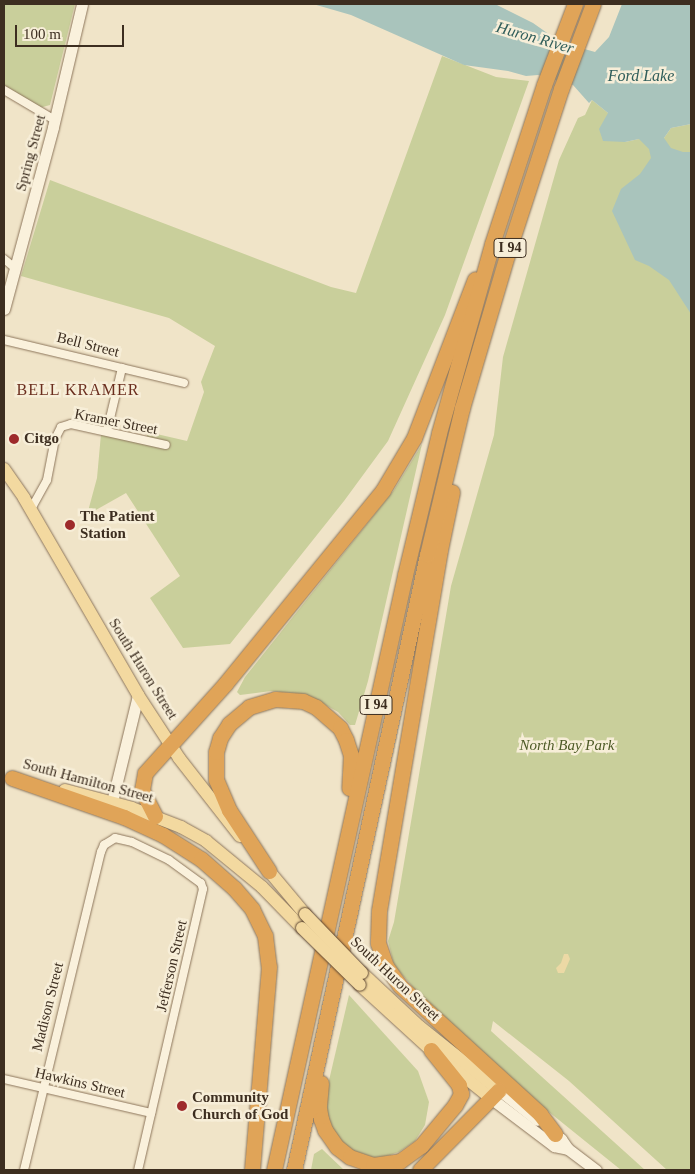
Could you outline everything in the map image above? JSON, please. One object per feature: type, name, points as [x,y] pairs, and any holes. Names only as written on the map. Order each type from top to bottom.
[{"type":"highway","name":"I 94","points":[[274,1170],[405,575],[439,433],[492,244],[544,85],[574,4]]},
{"type":"highway","name":"I 94","points":[[294,1170],[427,556],[462,408],[507,255],[561,89],[593,4]]},
{"type":"highway","points":[[155,816],[143,796],[142,781],[150,765],[225,684],[383,490],[414,438],[467,295],[492,244]]},
{"type":"highway","points":[[462,408],[461,449],[440,550],[379,912],[378,943],[386,966],[400,986],[540,1114],[555,1134]]},
{"type":"highway","points":[[269,871],[229,810],[216,780],[215,759],[220,738],[229,724],[249,707],[275,699],[303,701],[328,716],[340,728],[350,755],[351,774],[347,804],[348,834]]},
{"type":"highway","points":[[8,776],[124,817],[162,835],[201,859],[234,888],[252,909],[265,936],[269,967],[252,1170]]},
{"type":"highway","points":[[321,1048],[319,1108],[325,1130],[337,1148],[350,1157],[373,1165],[400,1161],[413,1153],[444,1120],[461,1094],[459,1085],[430,1050]]},
{"type":"highway","points":[[420,1170],[495,1095]]},
{"type":"main road","name":"Spring Street","points":[[4,309],[55,120],[82,4]]},
{"type":"main road","name":"South Huron Street","points":[[4,469],[138,695],[170,744],[217,809],[361,979],[430,1050],[555,1134],[568,1149]]},
{"type":"main road","points":[[112,802],[138,695]]},
{"type":"main road","name":"South Hamilton Street","points":[[8,776],[112,802],[155,816],[206,841],[262,887]]},
{"type":"main road","name":"South Huron Street","points":[[262,887],[302,928],[435,1039],[495,1095],[554,1146],[568,1149]]},
{"type":"main road","points":[[568,1149],[596,1170]]},
{"type":"street","points":[[4,90],[55,120]]},
{"type":"street","points":[[4,259],[15,268]]},
{"type":"street","name":"Bell Street","points":[[4,340],[184,383]]},
{"type":"street","points":[[107,432],[122,368]]},
{"type":"street","name":"Kramer Street","points":[[30,510],[47,480],[55,439],[61,427],[71,424],[166,445]]},
{"type":"street","name":"Jefferson Street","points":[[101,852],[104,845],[115,838],[132,842],[169,860],[201,883],[203,889],[138,1170]]},
{"type":"street","name":"Madison Street","points":[[24,1170],[101,852]]},
{"type":"street","name":"Hawkins Street","points":[[4,1079],[151,1113]]},
{"type":"green space","points":[[4,4],[75,4],[50,105],[39,108],[4,87]]},
{"type":"green space","points":[[442,56],[496,77],[529,81],[445,315],[388,441],[344,501],[230,644],[183,648],[150,598],[180,576],[126,493],[87,515],[97,478],[101,434],[145,444],[148,432],[187,441],[204,392],[201,382],[215,346],[169,318],[21,276],[50,180],[331,287],[356,293]]},
{"type":"green space","name":"North Bay Park","points":[[592,100],[608,113],[625,142],[639,139],[664,138],[671,128],[691,124],[691,1170],[667,1170],[569,1081],[493,1021],[491,1031],[645,1170],[621,1170],[549,1112],[417,992],[394,965],[388,941],[394,922],[451,586],[494,435],[503,357],[559,160],[578,118],[585,115]]},
{"type":"green space","points":[[422,444],[368,681],[355,725],[350,725],[338,712],[315,699],[300,694],[271,691],[240,695],[237,692],[245,677],[394,490]]},
{"type":"green space","points":[[349,995],[418,1071],[429,1102],[425,1125],[415,1141],[399,1152],[378,1159],[356,1155],[335,1136],[327,1116],[327,1089]]},
{"type":"green space","points":[[322,1149],[344,1170],[311,1170],[314,1154]]},
{"type":"sand","points":[[564,954],[568,954],[570,959],[564,973],[558,973],[556,968],[561,963]]},
{"type":"water","name":"Ford Lake","points":[[313,4],[495,4],[533,23],[560,42],[595,52],[609,37],[622,4],[691,4],[691,124],[671,128],[664,138],[671,148],[683,152],[691,152],[691,314],[669,280],[649,266],[635,260],[612,211],[621,189],[640,174],[651,158],[649,149],[639,139],[625,142],[603,141],[599,129],[608,113],[592,100],[589,103],[573,85],[538,75],[526,76],[508,71],[464,65],[351,15]]},
{"type":"place","name":"Citgo","points":[[14,439]]},
{"type":"place","name":"The Patient Station","points":[[70,525]]},
{"type":"place","name":"Community Church of God","points":[[182,1106]]},
{"type":"district","name":"BELL KRAMER","points":[[78,390]]},
{"type":"water label","name":"Huron River","points":[[535,38]]}]
